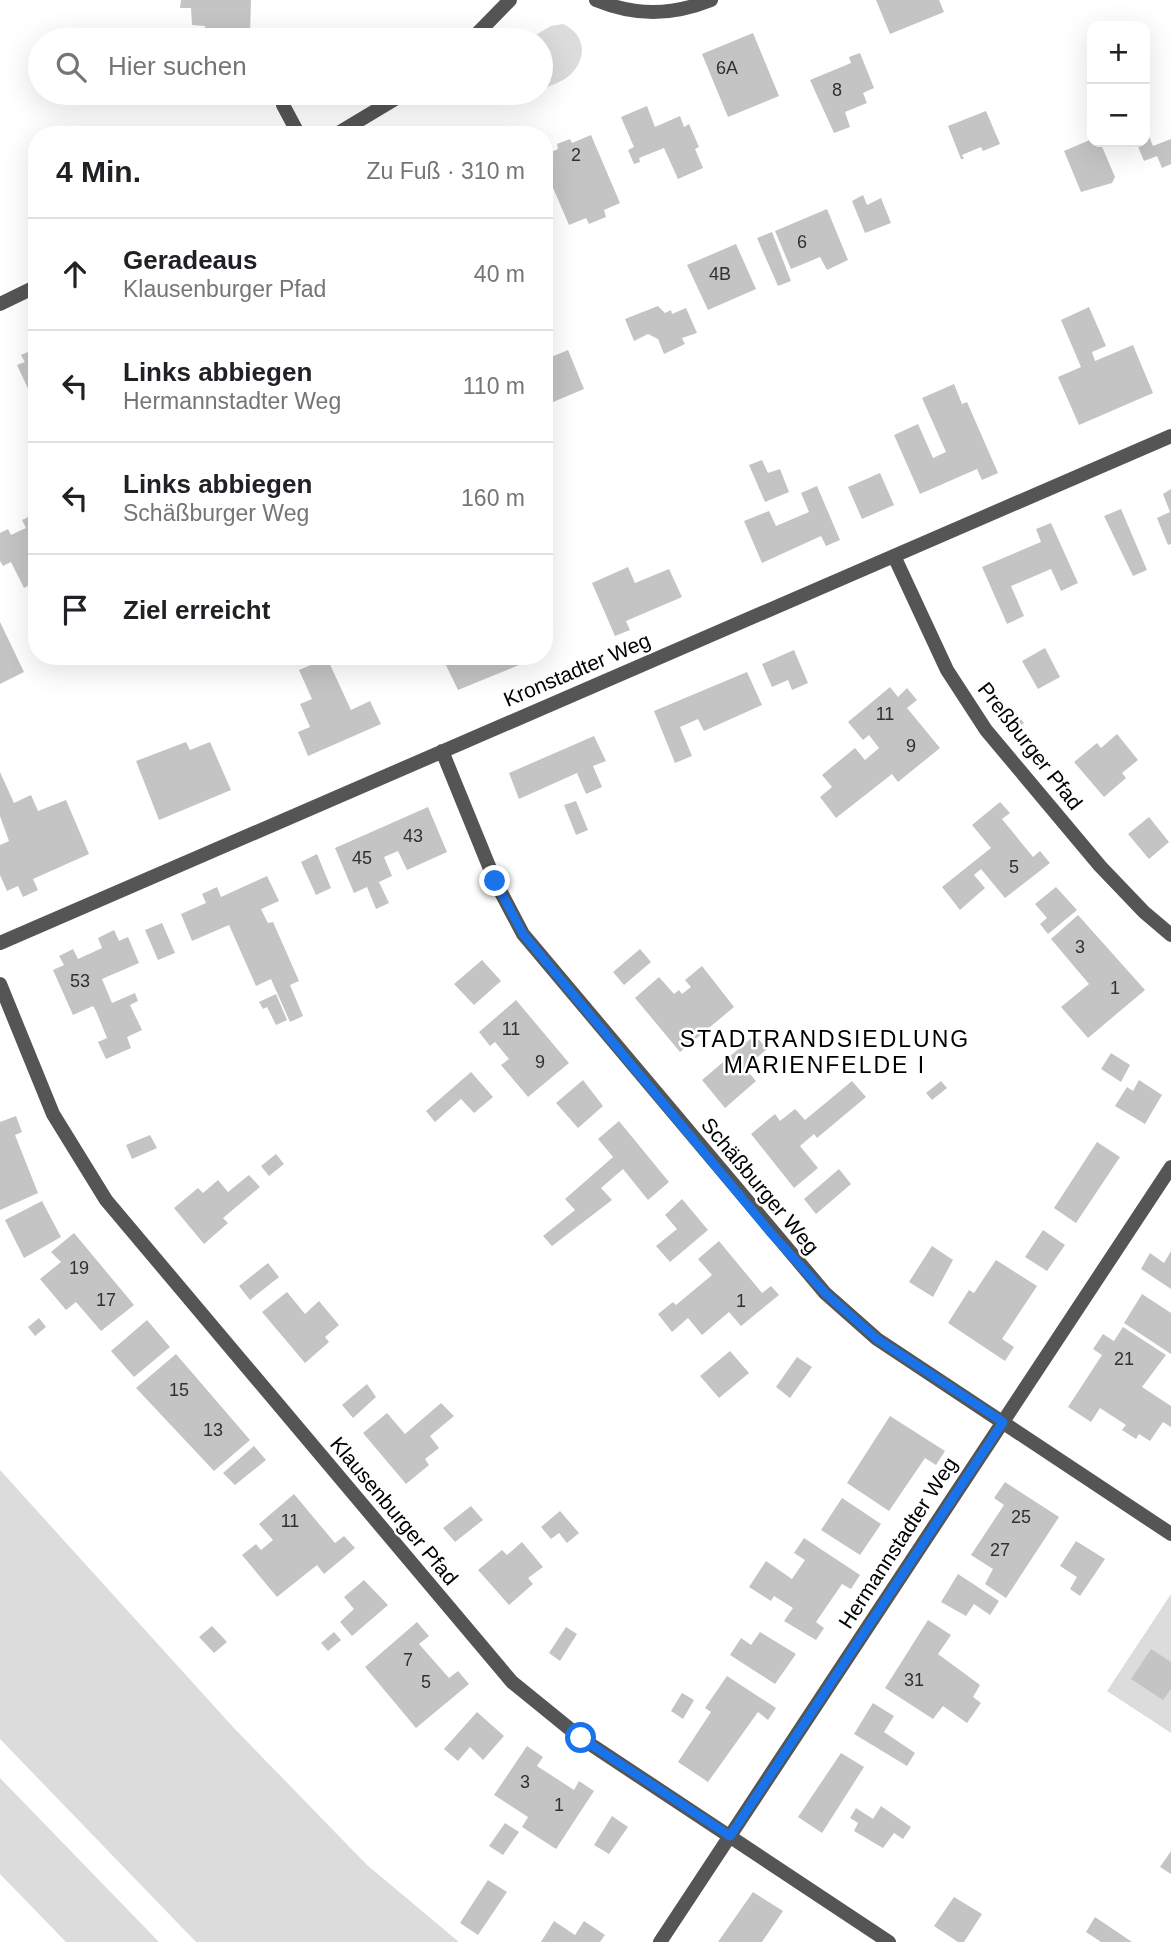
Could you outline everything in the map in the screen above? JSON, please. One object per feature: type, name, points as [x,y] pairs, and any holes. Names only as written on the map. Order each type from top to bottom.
[{"type":"street","points":[[483,28],[510,0]]},
{"type":"street","points":[[596,0],[621,4],[633,13],[657,13],[711,0]]},
{"type":"street","points":[[284,105],[294,126]]},
{"type":"street","points":[[350,126],[385,105]]},
{"type":"street","points":[[0,304],[28,290]]},
{"type":"street","name":"Kronstadter Weg","points":[[0,943],[1171,436]]},
{"type":"street","name":"Preßburger Pfad","points":[[894,556],[947,670],[986,730],[1100,866],[1144,912],[1171,935]]},
{"type":"street","name":"Schäßburger Weg","points":[[442,751],[495,881],[523,934],[770,1232],[825,1293],[858,1324],[1171,1534]]},
{"type":"street","name":"Klausenburger Pfad","points":[[0,984],[53,1114],[106,1200],[512,1682],[581,1738],[889,1942]]},
{"type":"street","name":"Hermannstadter Weg","points":[[660,1942],[1171,1167]]},
{"type":"shaded area","points":[[563,24],[570,28],[582,46],[576,67],[568,77],[553,85],[553,28],[548,28]]},
{"type":"shaded area","points":[[0,1470],[233,1727],[367,1865],[459,1942],[196,1942],[0,1739]]},
{"type":"shaded area","points":[[1171,1594],[1171,1733],[1107,1691]]},
{"type":"shaded area","points":[[0,1778],[159,1942],[66,1942],[0,1874]]},
{"type":"building","points":[[181,0],[251,0],[250,28],[205,28],[192,25],[191,8],[180,8]]},
{"type":"building","points":[[876,0],[939,0],[944,12],[890,34]]},
{"type":"building","points":[[753,33],[779,96],[728,117],[702,54]]},
{"type":"building","points":[[860,53],[874,88],[863,93],[867,103],[845,112],[850,127],[834,133],[810,80],[851,63],[849,57]]},
{"type":"building","points":[[647,106],[655,127],[680,116],[684,127],[689,124],[699,147],[695,149],[703,168],[678,179],[664,148],[639,158],[640,162],[634,164],[628,150],[634,147],[621,117]]},
{"type":"building","points":[[986,111],[1000,144],[983,151],[981,147],[962,155],[964,159],[961,159],[948,126]]},
{"type":"building","points":[[591,135],[620,203],[604,210],[606,217],[589,224],[586,218],[569,225],[553,188],[553,151],[558,149],[557,144],[570,139],[572,143]]},
{"type":"building","points":[[1150,138],[1153,146],[1171,139],[1171,164],[1162,168],[1157,156],[1144,161],[1138,147],[1150,147]]},
{"type":"building","points":[[1087,141],[1087,147],[1102,147],[1115,177],[1112,183],[1081,192],[1064,151]]},
{"type":"building","points":[[863,195],[867,205],[881,198],[891,223],[865,233],[852,201]]},
{"type":"building","points":[[827,209],[848,260],[827,270],[820,257],[791,269],[775,231]]},
{"type":"building","points":[[772,232],[791,281],[778,286],[757,238]]},
{"type":"building","points":[[736,244],[756,289],[708,310],[687,265]]},
{"type":"building","points":[[658,306],[665,313],[671,310],[672,314],[686,308],[697,333],[682,338],[685,344],[664,354],[658,339],[648,334],[634,341],[625,319]]},
{"type":"building","points":[[1089,307],[1106,346],[1092,352],[1095,361],[1133,345],[1153,393],[1079,425],[1058,377],[1081,367],[1061,320]]},
{"type":"building","points":[[568,350],[584,389],[553,402],[553,356]]},
{"type":"building","points":[[28,352],[28,389],[17,365],[25,362],[21,355]]},
{"type":"building","points":[[954,384],[962,404],[967,402],[998,473],[982,480],[977,469],[920,494],[894,435],[918,424],[933,458],[946,452],[922,398]]},
{"type":"building","points":[[762,460],[768,473],[780,469],[789,492],[765,502],[749,465]]},
{"type":"building","points":[[880,473],[894,505],[862,519],[848,487]]},
{"type":"building","points":[[817,486],[840,540],[826,546],[821,536],[762,563],[744,521],[769,511],[776,526],[809,512],[801,493]]},
{"type":"building","points":[[1171,489],[1171,544],[1168,545],[1157,518],[1170,512],[1163,494]]},
{"type":"building","points":[[1121,509],[1147,570],[1133,576],[1104,516]]},
{"type":"building","points":[[28,517],[28,586],[24,588],[11,562],[3,566],[0,561],[0,533],[8,529],[11,535],[26,528],[22,520]]},
{"type":"building","points":[[1051,523],[1078,583],[1061,591],[1051,569],[1011,586],[1024,616],[1007,624],[982,567],[1041,542],[1036,529]]},
{"type":"building","points":[[628,567],[635,583],[669,569],[682,597],[626,621],[630,630],[615,636],[592,583]]},
{"type":"building","points":[[0,622],[24,672],[0,684]]},
{"type":"building","points":[[1045,648],[1060,677],[1038,689],[1022,661]]},
{"type":"building","points":[[794,650],[808,683],[792,690],[788,680],[772,687],[762,664]]},
{"type":"building","points":[[311,665],[330,665],[351,710],[370,701],[381,724],[308,756],[298,732],[310,727],[300,704],[312,699],[299,670]]},
{"type":"building","points":[[446,665],[519,665],[458,690]]},
{"type":"building","points":[[747,672],[762,705],[704,731],[698,719],[680,727],[692,756],[675,763],[654,711]]},
{"type":"building","points":[[890,687],[898,697],[907,688],[917,700],[907,708],[940,748],[898,782],[892,774],[836,818],[820,797],[832,787],[822,775],[855,748],[865,760],[879,748],[869,735],[863,740],[848,722]]},
{"type":"building","points":[[1012,708],[1024,723],[1013,731],[1001,717]]},
{"type":"building","points":[[1117,734],[1138,760],[1122,773],[1126,778],[1104,797],[1074,762],[1097,743],[1101,748]]},
{"type":"building","points":[[594,736],[606,761],[593,766],[602,787],[586,794],[577,773],[519,799],[509,773]]},
{"type":"building","points":[[186,742],[190,750],[210,742],[231,790],[159,820],[136,761]]},
{"type":"building","points":[[0,772],[14,803],[31,795],[38,811],[66,800],[89,854],[33,879],[38,890],[23,897],[18,886],[7,891],[0,875],[0,845],[9,841],[0,816]]},
{"type":"building","points":[[576,801],[588,830],[576,835],[564,805]]},
{"type":"building","points":[[1000,802],[1010,813],[1002,819],[1033,857],[1040,851],[1050,863],[1005,898],[981,869],[974,875],[985,888],[960,910],[942,887],[991,848],[972,825]]},
{"type":"building","points":[[428,807],[447,852],[407,870],[398,851],[384,857],[392,876],[379,882],[389,903],[376,909],[367,887],[354,893],[335,848]]},
{"type":"building","points":[[1149,817],[1169,842],[1149,859],[1128,834]]},
{"type":"building","points":[[317,854],[331,888],[316,895],[301,862]]},
{"type":"building","points":[[267,876],[279,901],[261,909],[268,923],[273,922],[299,981],[290,985],[303,1016],[290,1022],[271,979],[256,986],[229,925],[192,941],[181,914],[206,903],[202,894],[217,887],[221,897]]},
{"type":"building","points":[[1056,887],[1077,910],[1048,934],[1040,924],[1047,918],[1035,904]]},
{"type":"building","points":[[1078,915],[1145,990],[1088,1038],[1061,1007],[1089,984],[1051,939]]},
{"type":"building","points":[[162,923],[175,953],[158,960],[145,930]]},
{"type":"building","points":[[114,930],[119,941],[128,937],[139,963],[102,979],[112,1003],[135,993],[138,1001],[130,1005],[142,1030],[127,1037],[131,1048],[106,1059],[98,1042],[107,1038],[96,1011],[93,1006],[73,1015],[53,970],[64,965],[59,956],[73,949],[78,959],[102,948],[98,938]]},
{"type":"building","points":[[640,949],[651,962],[624,985],[613,972]]},
{"type":"building","points":[[482,960],[501,981],[474,1005],[454,984]]},
{"type":"building","points":[[702,966],[734,1007],[680,1052],[635,998],[659,977],[674,994],[679,990],[682,994],[691,987],[685,980]]},
{"type":"building","points":[[276,994],[287,1020],[276,1025],[267,1007],[263,1009],[259,1002]]},
{"type":"building","points":[[516,1000],[569,1063],[528,1097],[501,1065],[509,1059],[495,1042],[490,1046],[479,1032]]},
{"type":"building","points":[[755,1035],[767,1049],[745,1068],[756,1081],[725,1108],[702,1080]]},
{"type":"building","points":[[1111,1053],[1130,1065],[1121,1082],[1101,1069]]},
{"type":"building","points":[[471,1072],[493,1097],[474,1113],[461,1099],[435,1122],[426,1111]]},
{"type":"building","points":[[583,1080],[603,1106],[578,1128],[556,1103]]},
{"type":"building","points":[[1139,1080],[1162,1095],[1145,1124],[1115,1106],[1127,1087],[1133,1091]]},
{"type":"building","points":[[852,1081],[866,1097],[817,1138],[814,1134],[800,1146],[818,1168],[794,1188],[751,1134],[775,1114],[780,1121],[795,1109],[805,1120]]},
{"type":"building","points":[[941,1081],[947,1088],[932,1100],[926,1093]]},
{"type":"building","points":[[16,1116],[22,1132],[15,1135],[38,1193],[0,1210],[0,1122]]},
{"type":"building","points":[[619,1121],[669,1182],[648,1200],[623,1169],[601,1188],[612,1200],[552,1246],[543,1236],[575,1210],[565,1199],[613,1157],[598,1139]]},
{"type":"building","points":[[150,1135],[157,1148],[132,1159],[126,1145]]},
{"type":"building","points":[[1097,1142],[1120,1157],[1076,1223],[1054,1208]]},
{"type":"building","points":[[276,1154],[284,1164],[269,1176],[261,1166]]},
{"type":"building","points":[[839,1169],[851,1184],[816,1214],[804,1199]]},
{"type":"building","points":[[249,1175],[260,1187],[223,1218],[228,1223],[204,1244],[174,1208],[198,1188],[203,1193],[218,1180],[228,1192]]},
{"type":"building","points":[[682,1199],[708,1230],[670,1262],[656,1246],[677,1229],[665,1215]]},
{"type":"building","points":[[42,1201],[61,1237],[24,1258],[5,1220]]},
{"type":"building","points":[[1043,1230],[1065,1245],[1047,1271],[1025,1257]]},
{"type":"building","points":[[74,1233],[134,1305],[101,1331],[76,1302],[66,1310],[40,1279],[61,1262],[51,1252]]},
{"type":"building","points":[[719,1241],[762,1293],[771,1286],[779,1295],[741,1326],[729,1312],[702,1335],[688,1318],[672,1332],[658,1314],[673,1302],[676,1305],[712,1275],[698,1259]]},
{"type":"building","points":[[932,1246],[953,1260],[933,1297],[909,1282]]},
{"type":"building","points":[[1171,1251],[1171,1289],[1141,1269],[1150,1253],[1164,1263]]},
{"type":"building","points":[[996,1260],[1037,1286],[1002,1339],[1014,1347],[1005,1361],[948,1323],[969,1290],[974,1293]]},
{"type":"building","points":[[268,1263],[279,1277],[250,1300],[239,1286]]},
{"type":"building","points":[[287,1292],[305,1314],[319,1301],[339,1325],[325,1337],[329,1342],[305,1363],[262,1312]]},
{"type":"building","points":[[1142,1294],[1171,1313],[1171,1354],[1124,1323]]},
{"type":"building","points":[[39,1318],[46,1327],[35,1336],[28,1327]]},
{"type":"building","points":[[147,1320],[170,1347],[134,1377],[111,1351]]},
{"type":"building","points":[[1123,1327],[1166,1355],[1142,1387],[1171,1406],[1171,1427],[1163,1422],[1150,1441],[1139,1434],[1136,1439],[1122,1430],[1126,1425],[1100,1408],[1091,1422],[1068,1407],[1102,1355],[1093,1349],[1103,1334],[1114,1341]]},
{"type":"building","points":[[730,1351],[749,1373],[719,1398],[700,1376]]},
{"type":"building","points":[[176,1354],[250,1440],[214,1471],[136,1388]]},
{"type":"building","points":[[797,1357],[812,1367],[790,1398],[776,1387]]},
{"type":"building","points":[[367,1384],[376,1397],[353,1418],[342,1405]]},
{"type":"building","points":[[441,1403],[454,1416],[430,1436],[439,1448],[425,1459],[429,1465],[406,1484],[363,1433],[387,1413],[405,1434]]},
{"type":"building","points":[[890,1416],[945,1451],[936,1465],[925,1458],[889,1511],[847,1483]]},
{"type":"building","points":[[254,1446],[266,1460],[235,1485],[223,1473]]},
{"type":"building","points":[[1005,1482],[1059,1517],[1006,1598],[985,1584],[993,1569],[971,1555],[1004,1505],[994,1498]]},
{"type":"building","points":[[294,1494],[335,1543],[344,1536],[355,1548],[324,1574],[317,1565],[277,1597],[242,1555],[256,1544],[261,1550],[273,1540],[259,1524]]},
{"type":"building","points":[[842,1498],[881,1524],[860,1555],[821,1530]]},
{"type":"building","points":[[471,1506],[483,1520],[455,1542],[443,1528]]},
{"type":"building","points":[[560,1511],[579,1533],[567,1543],[559,1533],[551,1539],[541,1527]]},
{"type":"building","points":[[804,1538],[860,1575],[851,1589],[842,1584],[816,1622],[824,1628],[816,1640],[784,1621],[793,1608],[774,1596],[771,1601],[749,1587],[766,1561],[792,1579],[805,1560],[794,1553]]},
{"type":"building","points":[[1076,1541],[1105,1559],[1080,1596],[1070,1589],[1077,1577],[1060,1566]]},
{"type":"building","points":[[522,1542],[543,1567],[528,1578],[533,1584],[509,1605],[478,1570],[502,1550],[507,1555]]},
{"type":"building","points":[[958,1574],[999,1601],[990,1615],[974,1604],[966,1616],[941,1602]]},
{"type":"building","points":[[364,1580],[388,1605],[352,1636],[340,1622],[354,1609],[344,1597]]},
{"type":"building","points":[[928,1620],[951,1635],[938,1654],[980,1685],[973,1697],[981,1703],[967,1723],[943,1706],[933,1719],[885,1688]]},
{"type":"building","points":[[417,1622],[429,1636],[419,1644],[449,1678],[458,1671],[469,1684],[416,1728],[365,1667]]},
{"type":"building","points":[[212,1626],[227,1642],[214,1653],[199,1637]]},
{"type":"building","points":[[566,1627],[577,1634],[560,1661],[549,1653]]},
{"type":"building","points":[[334,1632],[341,1640],[328,1651],[321,1643]]},
{"type":"building","points":[[760,1632],[796,1654],[775,1684],[730,1655],[741,1638],[751,1645]]},
{"type":"building","points":[[1151,1649],[1171,1662],[1171,1689],[1163,1700],[1131,1679]]},
{"type":"building","points":[[727,1676],[776,1708],[768,1720],[758,1712],[708,1782],[678,1762],[711,1712],[705,1708]]},
{"type":"building","points":[[682,1693],[694,1700],[683,1719],[671,1711]]},
{"type":"building","points":[[873,1703],[894,1716],[884,1732],[915,1753],[907,1766],[854,1734]]},
{"type":"building","points":[[477,1712],[504,1736],[483,1760],[470,1747],[458,1761],[444,1749]]},
{"type":"building","points":[[527,1746],[543,1757],[537,1766],[574,1790],[579,1781],[594,1791],[556,1849],[522,1827],[528,1817],[494,1795]]},
{"type":"building","points":[[841,1753],[864,1767],[822,1833],[798,1817]]},
{"type":"building","points":[[881,1806],[911,1827],[903,1839],[894,1833],[883,1848],[854,1831],[858,1823],[850,1818],[856,1808],[873,1819]]},
{"type":"building","points":[[612,1816],[628,1827],[609,1854],[594,1845]]},
{"type":"building","points":[[505,1823],[519,1832],[503,1855],[489,1846]]},
{"type":"building","points":[[1171,1851],[1171,1874],[1160,1867]]},
{"type":"building","points":[[488,1880],[507,1892],[478,1935],[460,1923]]},
{"type":"building","points":[[753,1892],[783,1911],[762,1942],[718,1942]]},
{"type":"building","points":[[954,1897],[982,1914],[964,1942],[958,1942],[934,1926]]},
{"type":"building","points":[[1095,1917],[1132,1942],[1101,1942],[1086,1932]]},
{"type":"building","points":[[554,1921],[575,1935],[584,1921],[605,1935],[600,1942],[541,1942]]},
{"type":"district","name":"STADTRANDSIEDLUNG MARIENFELDE I","points":[[825,1052]]},
{"type":"route","points":[[495,881],[523,934],[770,1232],[825,1293],[877,1339],[1003,1422],[730,1836],[581,1738]]}]
